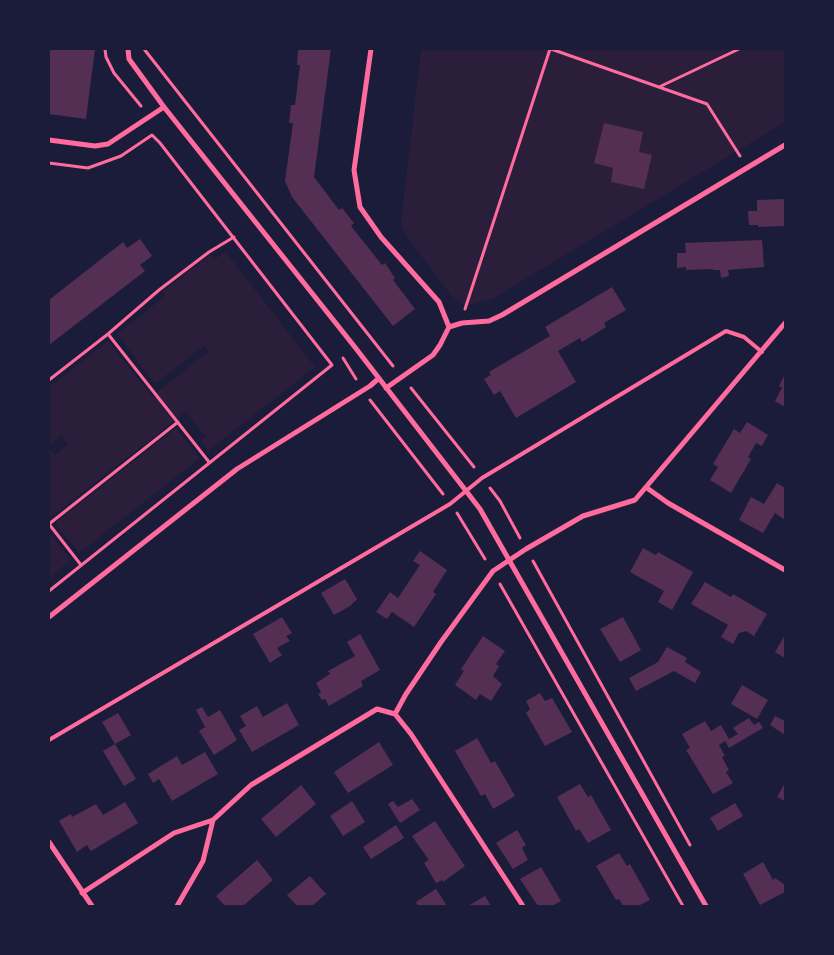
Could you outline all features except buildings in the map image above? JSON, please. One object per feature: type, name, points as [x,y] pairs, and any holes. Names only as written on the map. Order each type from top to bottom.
[{"type":"street","points":[[128,49],[129,59],[164,106],[480,509],[706,906]]},
{"type":"street","points":[[371,49],[354,170],[360,207],[380,238],[439,302],[449,327]]},
{"type":"street","points":[[49,140],[94,146],[108,144],[125,135],[164,106]]},
{"type":"street","points":[[386,388],[433,355],[449,327],[462,323],[488,321],[502,316],[785,145]]},
{"type":"street","points":[[395,714],[426,664],[493,571],[526,549],[583,516],[635,500],[785,324]]},
{"type":"street","points":[[49,617],[237,469],[378,379]]},
{"type":"street","points":[[647,488],[668,503],[785,570]]},
{"type":"street","points":[[82,894],[174,833],[212,820],[251,785],[377,709],[395,714],[411,734],[523,906]]},
{"type":"street","points":[[177,906],[203,861],[212,820]]},
{"type":"street","points":[[49,842],[82,894],[92,906]]},
{"type":"lane","points":[[49,740],[450,504],[482,478],[726,331],[744,337],[762,352]]},
{"type":"path","points":[[106,49],[106,57],[114,73],[149,116]]},
{"type":"path","points":[[462,323],[465,306],[551,49],[707,104],[747,168]]},
{"type":"path","points":[[659,87],[739,49]]},
{"type":"path","points":[[49,163],[88,168],[122,156],[152,135],[234,237],[332,365],[49,591]]},
{"type":"path","points":[[49,380],[108,334],[159,290],[209,252],[234,237]]},
{"type":"path","points":[[108,334],[210,462]]},
{"type":"path","points":[[342,356],[362,390],[458,514],[493,571],[683,906]]},
{"type":"path","points":[[81,564],[49,524],[178,422]]},
{"type":"shaded area","points":[[421,49],[785,49],[785,122],[494,298],[465,306],[451,295],[406,236],[401,224]]},
{"type":"shaded area","points":[[225,251],[315,367],[208,451],[201,441],[206,437],[186,412],[51,517],[49,515],[49,447],[55,455],[68,444],[62,435],[49,446],[49,387],[108,341],[152,396],[209,351],[204,346],[155,384],[117,334],[165,296],[162,292],[211,254],[215,259]]},
{"type":"shaded area","points":[[176,428],[200,458],[79,553],[55,523]]},
{"type":"shaded area","points":[[49,532],[71,560],[49,578]]}]
